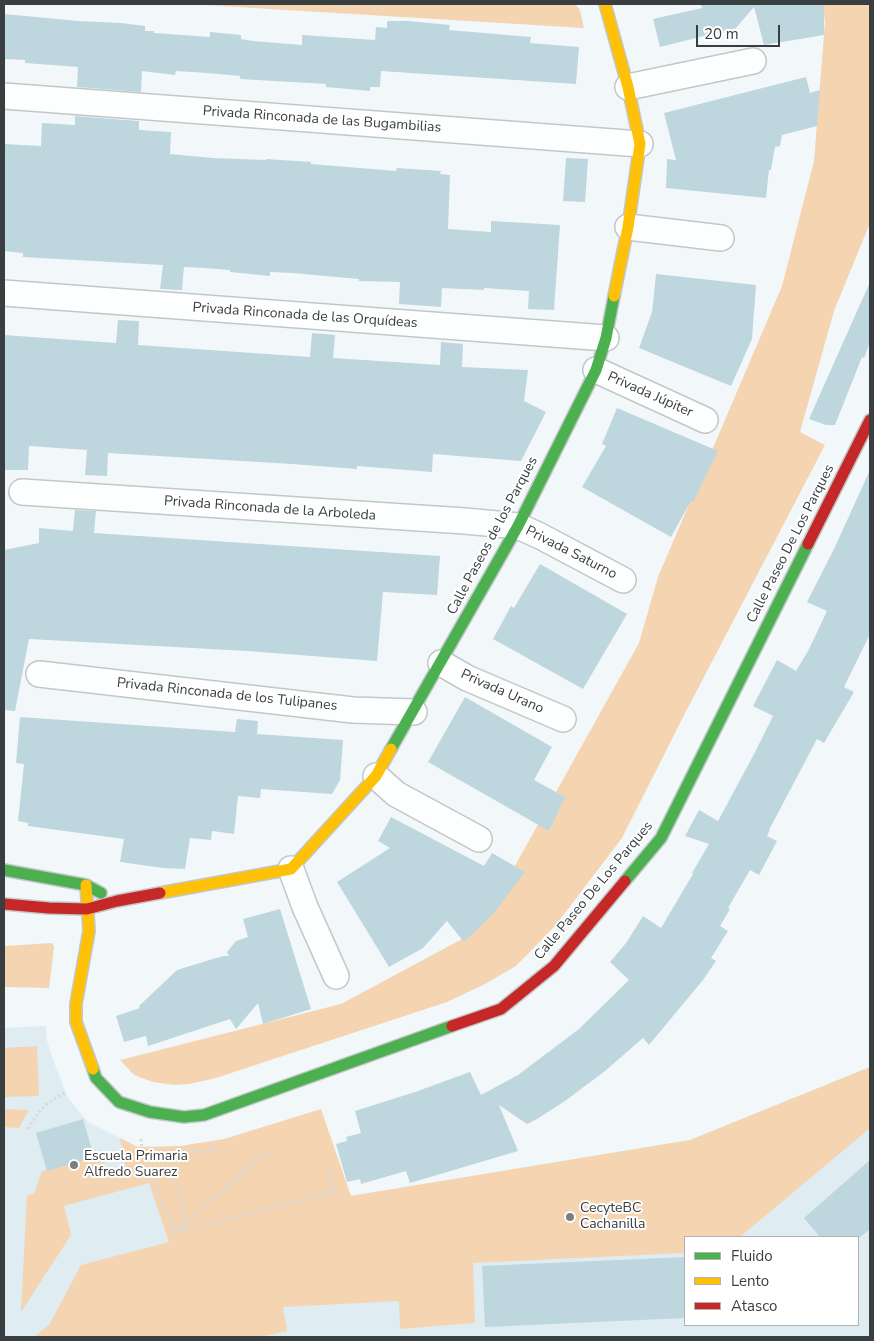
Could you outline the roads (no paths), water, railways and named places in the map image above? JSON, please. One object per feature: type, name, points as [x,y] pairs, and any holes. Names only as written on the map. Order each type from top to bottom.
[{"type":"street","name":"Calle Paseos de los Parques","points":[[290,870],[376,776],[518,526],[596,370],[606,338],[628,227],[640,144],[628,87],[605,4]]},
{"type":"street","points":[[628,87],[753,61]]},
{"type":"street","name":"Privada Rinconada de las Bugambilias","points":[[4,96],[640,144]]},
{"type":"street","points":[[628,227],[721,238]]},
{"type":"street","name":"Privada Rinconada de las Orquídeas","points":[[4,293],[606,338]]},
{"type":"street","name":"Privada Júpiter","points":[[596,370],[705,420]]},
{"type":"street","name":"Calle Paseo De Los Parques","points":[[86,885],[89,931],[76,1004],[76,1022],[96,1078],[119,1102],[150,1112],[184,1117],[204,1115],[501,1008],[554,966],[661,838],[870,420]]},
{"type":"street","name":"Privada Rinconada de la Arboleda","points":[[22,492],[518,526]]},
{"type":"street","name":"Privada Saturno","points":[[518,526],[623,580]]},
{"type":"street","name":"Privada Urano","points":[[441,663],[467,678],[563,719]]},
{"type":"street","name":"Privada Rinconada de los Tulipanes","points":[[40,674],[353,710],[414,712]]},
{"type":"street","points":[[376,776],[396,794],[479,839]]},
{"type":"street","points":[[4,870],[86,885],[117,901]]},
{"type":"street","points":[[4,904],[49,908],[87,908],[290,870],[336,976]]},
{"type":"place","name":"Escuela Primaria Alfredo Suarez","points":[[74,1165]]},
{"type":"place","name":"CecyteBC Cachanilla","points":[[570,1217]]}]
